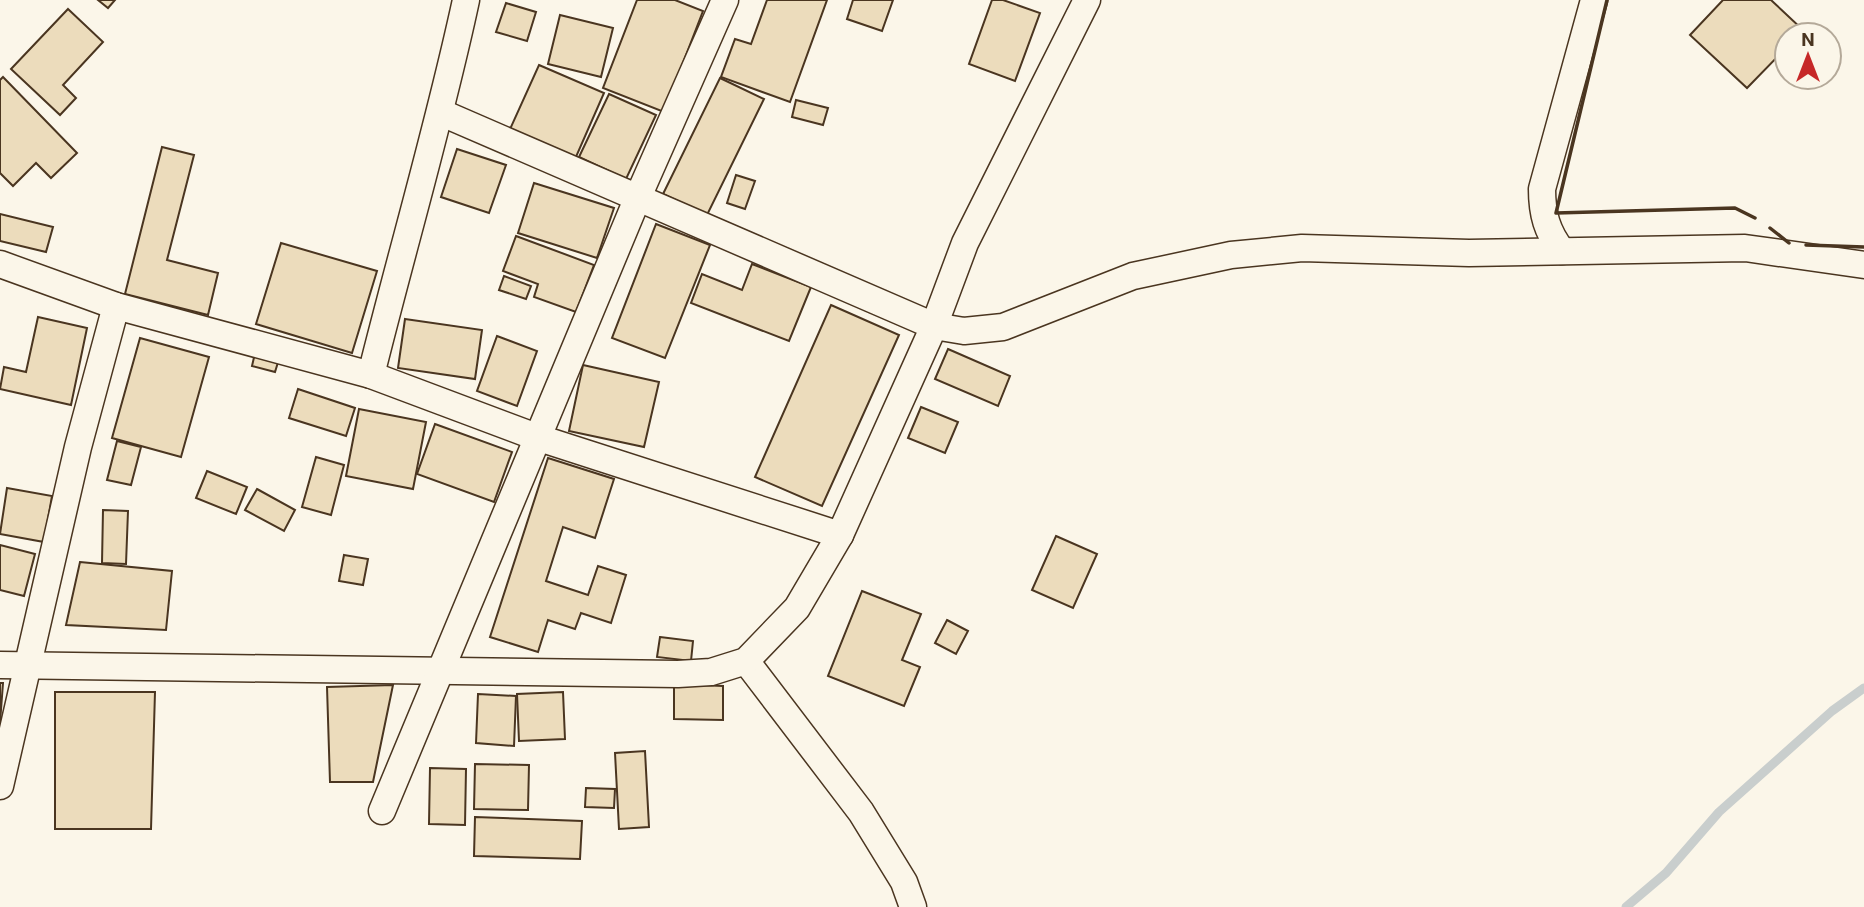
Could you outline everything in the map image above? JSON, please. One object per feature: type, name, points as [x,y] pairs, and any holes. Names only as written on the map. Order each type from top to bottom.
[{"type":"street","points":[[371,375],[400,257],[442,113],[467,0]]},
{"type":"street","points":[[382,811],[638,197],[725,0]]},
{"type":"street","points":[[0,665],[678,674],[711,672],[746,662],[797,608],[840,535],[934,326],[965,243],[1087,0]]},
{"type":"street","points":[[1562,251],[1551,237],[1545,220],[1542,189],[1594,0]]},
{"type":"street","points":[[442,113],[934,326],[964,331],[1003,327],[1133,275],[1231,255],[1302,248],[1469,253],[1745,248],[1864,265]]},
{"type":"street","points":[[0,264],[116,306],[371,375],[539,438],[840,535]]},
{"type":"street","points":[[0,786],[30,666],[78,447],[116,306]]},
{"type":"street","points":[[746,662],[860,812],[904,882],[913,907]]},
{"type":"building","points":[[98,0],[115,0],[108,8]]},
{"type":"building","points":[[637,0],[675,0],[703,11],[664,112],[603,88]]},
{"type":"building","points":[[767,0],[827,0],[790,102],[721,77],[735,39],[751,44]]},
{"type":"building","points":[[853,0],[893,0],[882,31],[847,19]]},
{"type":"building","points":[[992,0],[1003,0],[1040,13],[1015,81],[969,64]]},
{"type":"building","points":[[1723,0],[1771,0],[1793,21],[1773,21],[1773,61],[1747,88],[1690,35]]},
{"type":"building","points":[[506,3],[536,12],[527,41],[496,32]]},
{"type":"building","points":[[68,9],[103,42],[63,85],[76,98],[60,115],[11,69]]},
{"type":"building","points":[[560,15],[613,28],[601,77],[548,64]]},
{"type":"building","points":[[539,65],[604,93],[572,166],[506,138]]},
{"type":"building","points":[[3,77],[77,153],[51,178],[36,163],[13,186],[0,173],[0,80]]},
{"type":"building","points":[[720,78],[764,99],[707,215],[663,194]]},
{"type":"building","points":[[609,94],[656,115],[626,179],[579,157]]},
{"type":"building","points":[[796,100],[828,108],[823,125],[792,117]]},
{"type":"building","points":[[162,147],[194,155],[167,260],[218,273],[208,315],[125,294]]},
{"type":"building","points":[[457,149],[506,165],[489,213],[441,197]]},
{"type":"building","points":[[736,175],[755,181],[745,209],[727,203]]},
{"type":"building","points":[[534,183],[614,208],[597,258],[518,233]]},
{"type":"building","points":[[0,214],[53,227],[46,252],[0,241]]},
{"type":"building","points":[[656,224],[710,245],[665,358],[612,338]]},
{"type":"building","points":[[516,236],[594,265],[576,312],[534,297],[538,284],[503,271]]},
{"type":"building","points":[[281,243],[377,271],[352,353],[256,324]]},
{"type":"building","points":[[752,264],[811,287],[789,341],[691,303],[702,274],[742,290]]},
{"type":"building","points":[[504,276],[531,286],[526,299],[499,290]]},
{"type":"building","points":[[831,305],[899,335],[822,506],[755,477]]},
{"type":"building","points":[[38,317],[87,328],[71,405],[0,389],[4,367],[26,372]]},
{"type":"building","points":[[405,319],[482,330],[475,379],[398,368]]},
{"type":"building","points":[[497,336],[537,351],[517,406],[477,391]]},
{"type":"building","points":[[140,338],[209,357],[181,457],[112,438]]},
{"type":"building","points":[[948,349],[1010,376],[998,406],[935,379]]},
{"type":"building","points":[[255,353],[279,359],[275,372],[252,366]]},
{"type":"building","points":[[583,365],[659,382],[644,447],[569,431]]},
{"type":"building","points":[[298,389],[355,408],[346,436],[289,418]]},
{"type":"building","points":[[921,407],[958,422],[945,453],[908,438]]},
{"type":"building","points":[[359,409],[426,422],[413,489],[346,476]]},
{"type":"building","points":[[435,424],[512,452],[494,502],[417,474]]},
{"type":"building","points":[[117,441],[141,447],[131,485],[107,480]]},
{"type":"building","points":[[316,457],[344,465],[331,515],[302,507]]},
{"type":"building","points":[[548,458],[614,479],[595,538],[563,527],[546,581],[588,595],[598,566],[626,575],[611,623],[581,613],[575,629],[548,620],[538,652],[490,637]]},
{"type":"building","points":[[207,471],[247,487],[236,514],[196,498]]},
{"type":"building","points":[[7,488],[52,496],[44,542],[0,534]]},
{"type":"building","points":[[257,489],[295,510],[284,531],[245,510]]},
{"type":"building","points":[[103,510],[128,511],[126,564],[102,563]]},
{"type":"building","points":[[1056,536],[1097,554],[1073,608],[1032,590]]},
{"type":"building","points":[[0,545],[35,554],[24,596],[0,590]]},
{"type":"building","points":[[344,555],[368,559],[363,585],[339,581]]},
{"type":"building","points":[[80,562],[172,571],[166,630],[66,625]]},
{"type":"building","points":[[862,591],[921,614],[902,660],[920,667],[904,706],[828,676]]},
{"type":"building","points":[[947,620],[968,631],[956,654],[935,643]]},
{"type":"building","points":[[660,637],[693,641],[691,661],[657,657]]},
{"type":"building","points":[[0,683],[3,683],[0,723]]},
{"type":"building","points":[[674,684],[723,686],[723,720],[674,719]]},
{"type":"building","points":[[393,685],[373,782],[330,782],[327,687]]},
{"type":"building","points":[[55,692],[155,692],[151,829],[55,829]]},
{"type":"building","points":[[563,692],[565,739],[519,741],[517,694]]},
{"type":"building","points":[[478,694],[516,696],[514,746],[476,743]]},
{"type":"building","points":[[645,751],[649,827],[619,829],[615,753]]},
{"type":"building","points":[[475,764],[529,765],[528,810],[474,809]]},
{"type":"building","points":[[430,768],[466,769],[465,825],[429,824]]},
{"type":"building","points":[[586,788],[615,789],[614,808],[585,807]]},
{"type":"building","points":[[475,817],[582,821],[580,859],[474,856]]},
{"type":"waterway","points":[[1626,907],[1666,873],[1719,812],[1832,711],[1864,688]]},
{"type":"wall","points":[[1607,0],[1556,213],[1735,208],[1755,218]]},
{"type":"wall","points":[[1770,228],[1789,243]]},
{"type":"wall","points":[[1806,245],[1864,247]]}]
